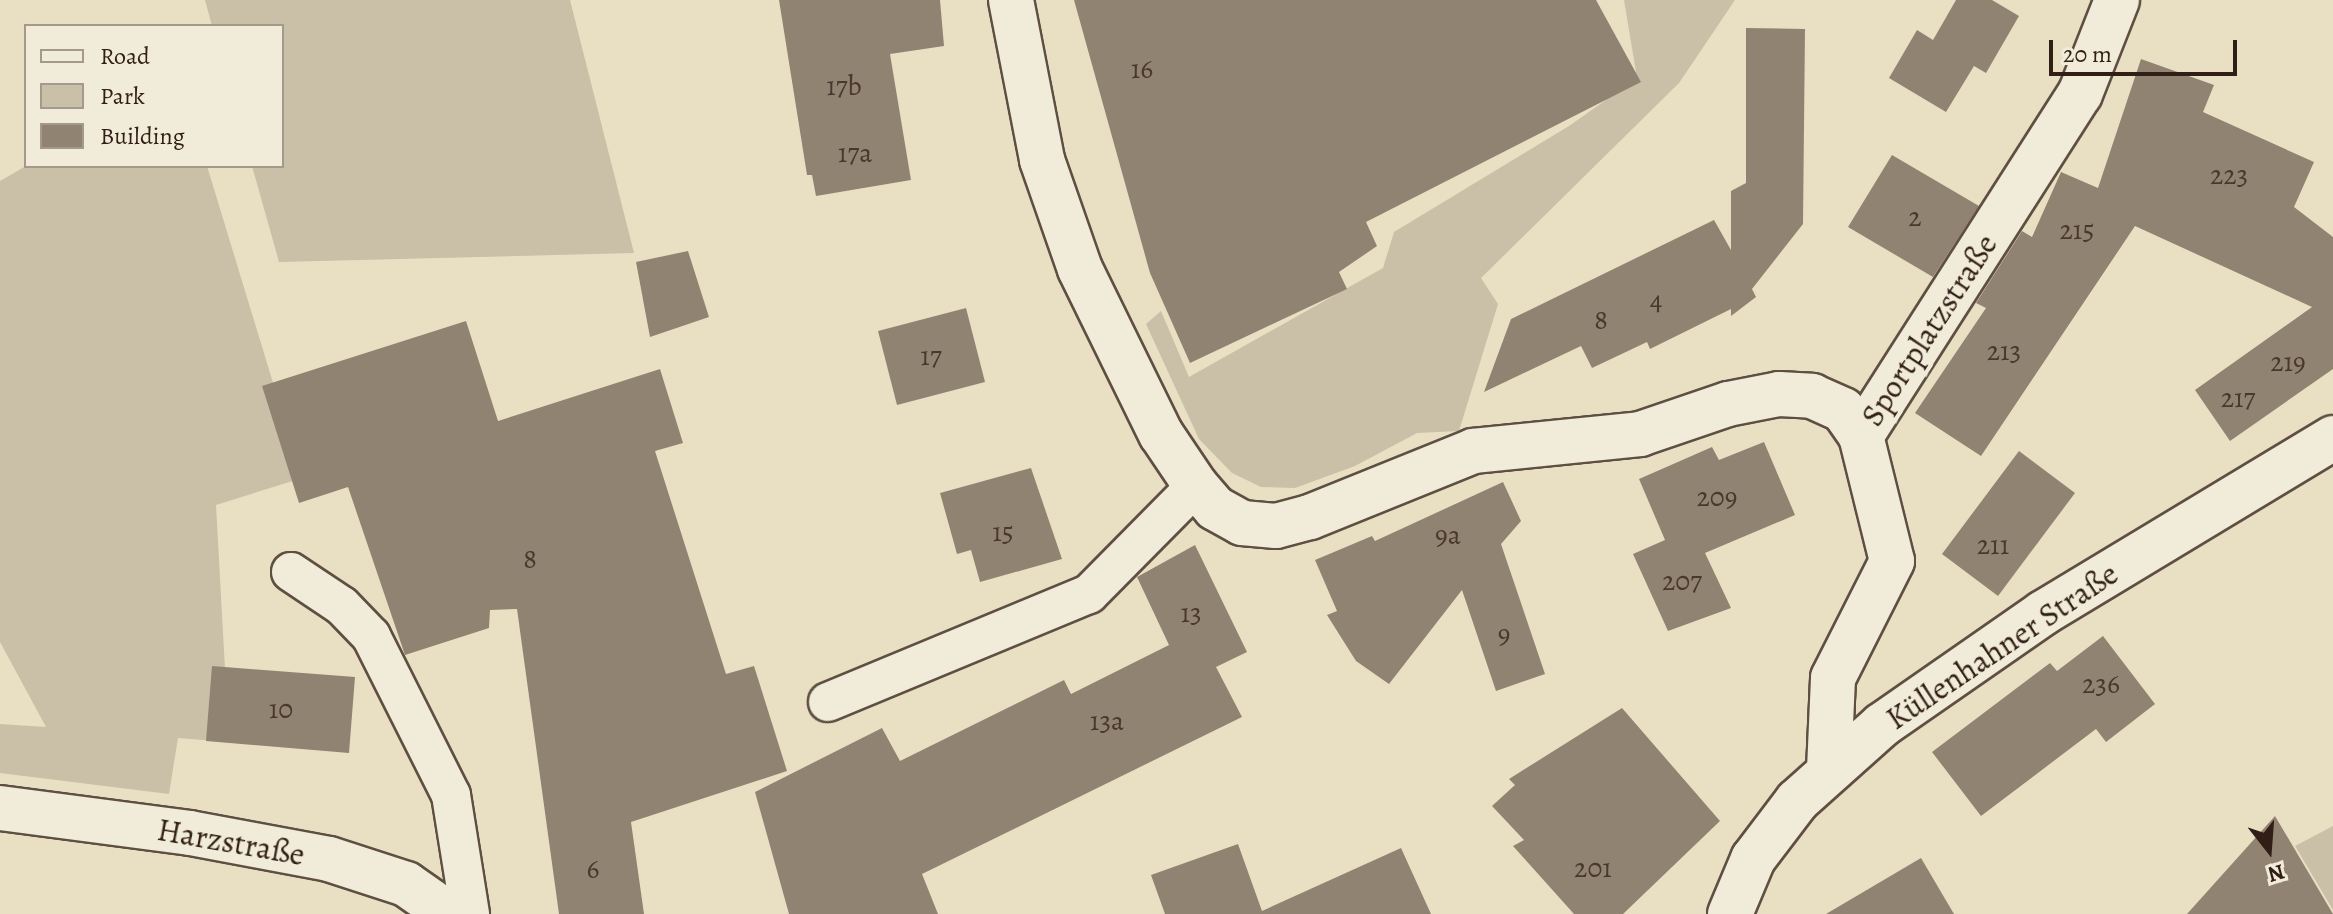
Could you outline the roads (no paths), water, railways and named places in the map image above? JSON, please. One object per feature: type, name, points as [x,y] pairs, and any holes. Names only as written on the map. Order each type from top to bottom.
[{"type":"street","points":[[1011,0],[1042,160],[1080,269],[1161,434],[1215,508],[1242,523],[1276,526],[1473,451],[1640,434],[1728,404],[1779,394],[1812,396],[1843,410],[1861,436]]},
{"type":"street","name":"Sportplatzstraße","points":[[1829,770],[1833,678],[1892,561],[1861,436],[2080,94],[2117,0]]},
{"type":"street","name":"Küllenhahner Straße","points":[[1730,914],[1753,859],[1797,801],[1882,725],[2043,613],[2333,438]]},
{"type":"street","name":"Harzstraße","points":[[0,808],[190,833],[329,859],[406,884],[449,914]]},
{"type":"lane","points":[[828,702],[1089,594],[1196,486]]},
{"type":"lane","points":[[291,572],[342,606],[371,636],[451,795],[470,914]]}]
